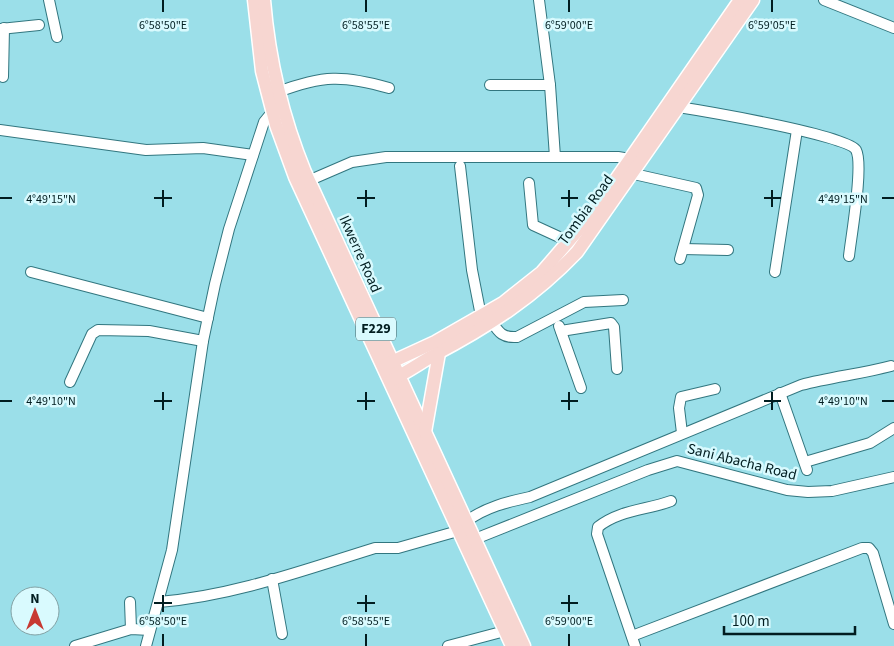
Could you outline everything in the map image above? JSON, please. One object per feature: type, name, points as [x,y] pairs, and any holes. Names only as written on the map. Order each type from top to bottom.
[{"type":"main road","name":"Ikwerre Road","points":[[254,0],[262,71],[308,181],[384,348],[387,365]]},
{"type":"main road","name":"Ikwerre Road","points":[[264,0],[269,50],[278,92],[277,110],[295,177],[393,378],[458,531],[511,646]]},
{"type":"main road","name":"Tombia Road","points":[[387,365],[486,319],[543,286],[577,252],[740,0]]},
{"type":"main road","name":"Tombia Road","points":[[672,106],[752,0]]},
{"type":"main road","name":"Tombia Road","points":[[393,378],[439,353],[522,290],[570,242],[627,172]]},
{"type":"main road","points":[[384,348],[401,355],[410,354]]},
{"type":"main road","points":[[425,432],[439,353]]},
{"type":"main road","name":"Ikwerre Road","points":[[393,378],[425,432],[524,646]]},
{"type":"street","points":[[49,0],[57,37]]},
{"type":"street","points":[[539,0],[550,85],[555,157]]},
{"type":"street","points":[[824,0],[894,28]]},
{"type":"street","points":[[4,77],[2,29],[39,25]]},
{"type":"street","points":[[278,92],[306,82],[326,78],[356,79],[389,88]]},
{"type":"street","points":[[490,85],[550,85]]},
{"type":"street","points":[[672,106],[796,130],[846,142],[855,148],[858,156],[857,184],[849,256]]},
{"type":"street","points":[[146,646],[159,602],[182,498],[203,341],[229,229],[264,122],[277,110]]},
{"type":"street","points":[[0,130],[146,150],[203,148],[252,155]]},
{"type":"street","points":[[776,272],[796,130]]},
{"type":"street","points":[[308,181],[335,168],[370,159],[555,157],[635,160]]},
{"type":"street","points":[[460,166],[472,270],[486,319],[500,334],[508,338],[517,337],[589,300],[623,300]]},
{"type":"street","points":[[627,172],[696,188],[698,195],[682,254],[728,250]]},
{"type":"street","points":[[530,183],[533,225],[570,242]]},
{"type":"street","points":[[31,272],[208,318]]},
{"type":"street","points":[[556,317],[581,388]]},
{"type":"street","points":[[561,331],[611,323],[614,326],[617,369]]},
{"type":"street","points":[[70,382],[92,334],[98,330],[149,331],[203,341]]},
{"type":"street","points":[[466,521],[480,511],[498,504],[530,497],[801,385],[836,376],[855,375],[891,366]]},
{"type":"street","points":[[682,433],[679,408],[681,397],[715,388]]},
{"type":"street","points":[[780,393],[806,466],[870,443],[894,428]]},
{"type":"street","name":"Sani Abacha Road","points":[[475,539],[648,470],[677,461],[787,490],[808,492],[832,491],[894,477]]},
{"type":"street","points":[[672,501],[654,507],[633,510],[598,527],[597,534],[633,641],[862,548],[869,548],[873,553],[894,624]]},
{"type":"street","points":[[159,602],[196,599],[272,579],[374,548],[398,548],[458,531]]},
{"type":"street","points":[[272,579],[282,634]]},
{"type":"street","points":[[130,602],[131,629]]},
{"type":"street","points":[[75,646],[131,629],[150,630]]},
{"type":"street","points":[[448,646],[506,632]]}]
